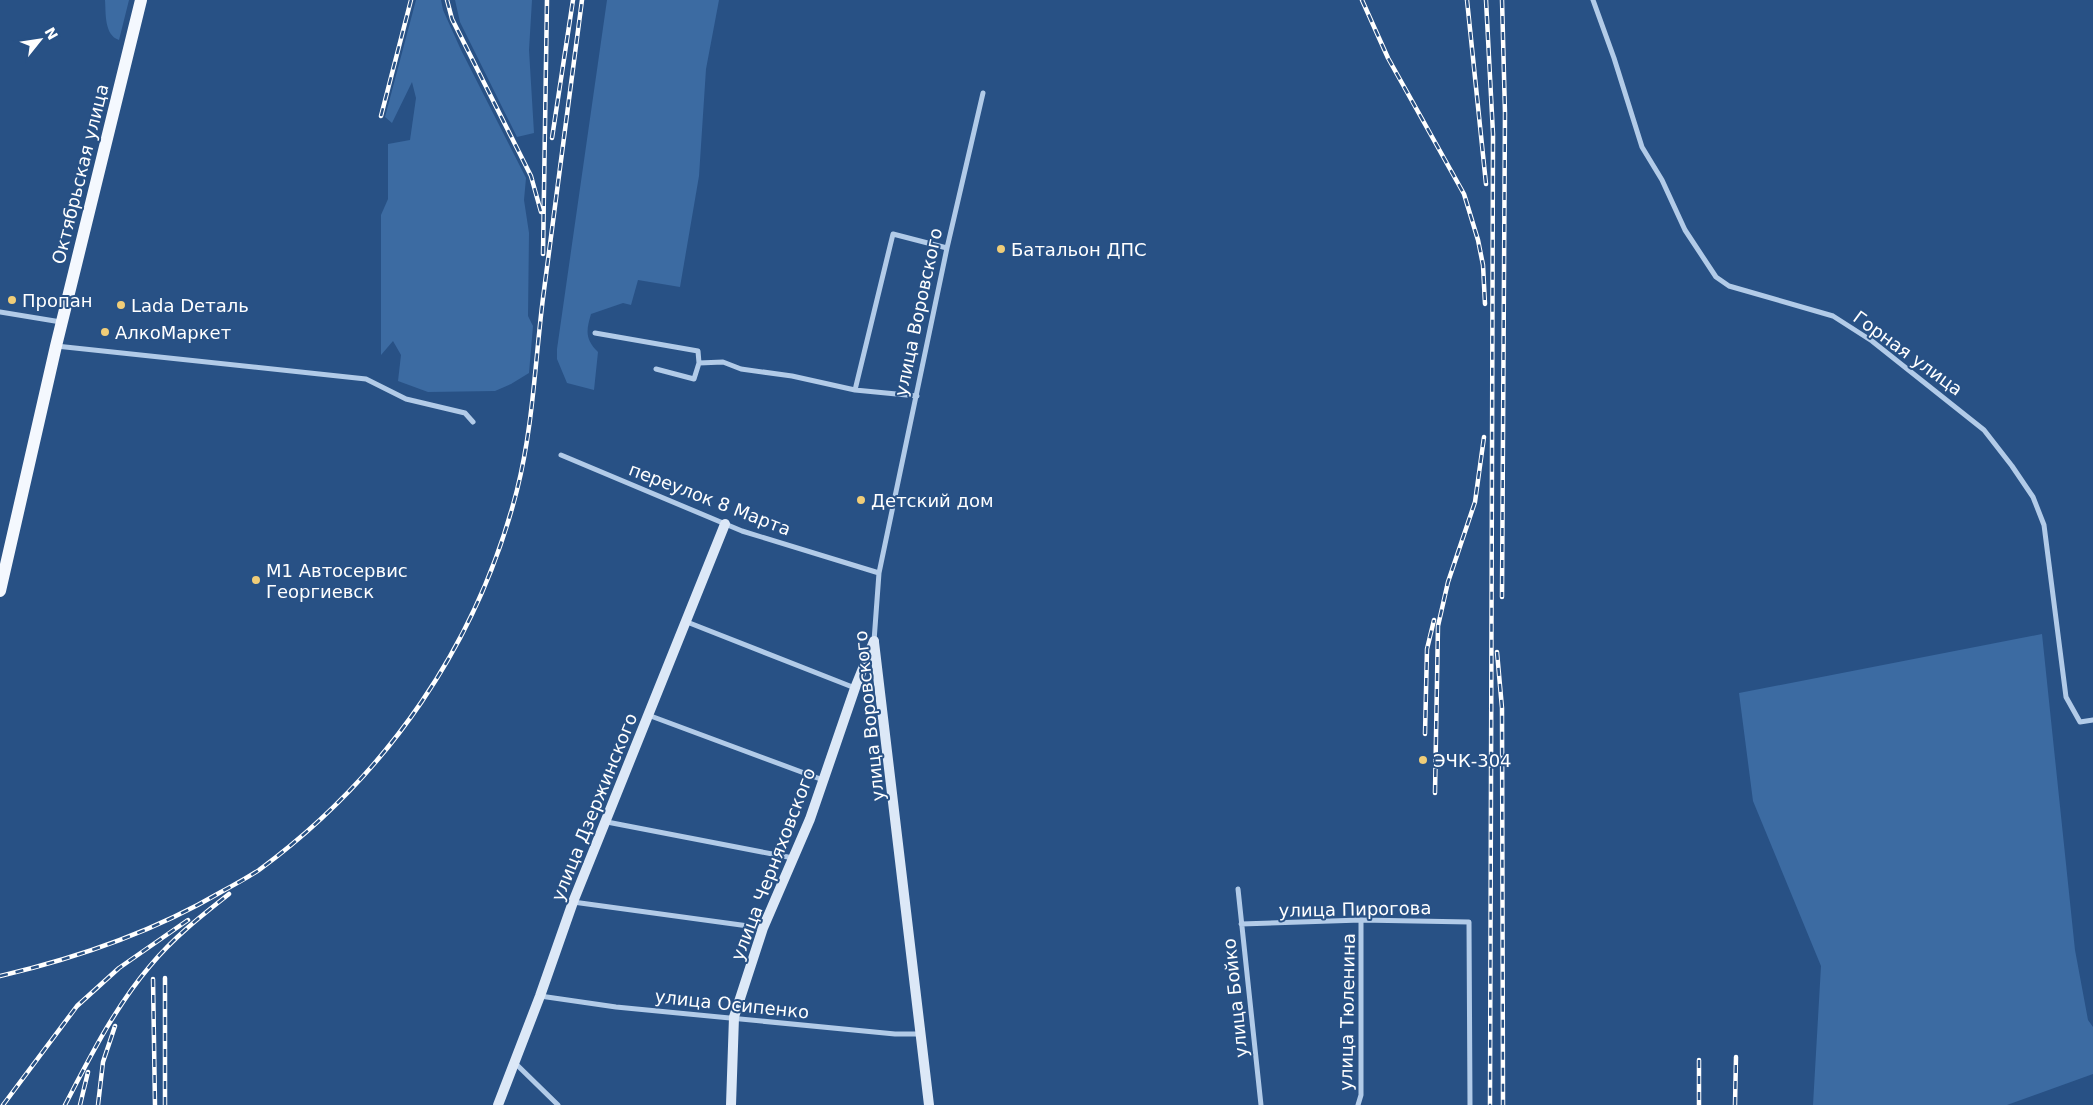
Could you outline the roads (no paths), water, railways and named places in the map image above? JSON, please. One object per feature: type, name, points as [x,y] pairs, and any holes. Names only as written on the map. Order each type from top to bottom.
[{"type":"main road","name":"Октябрьская улица","points":[[0,591],[56,346],[141,0]]},
{"type":"street","name":"Горная улица","points":[[1593,0],[1614,58],[1642,147],[1662,180],[1686,230],[1716,276],[1729,286],[1833,316],[1872,341],[1984,430],[2012,466],[2032,497],[2044,525],[2066,696],[2080,722],[2093,720]]},
{"type":"street","name":"улица Воровского","points":[[929,1105],[874,641],[880,572],[947,248],[984,93]]},
{"type":"street","points":[[855,390],[893,234],[947,248]]},
{"type":"street","points":[[0,312],[62,322]]},
{"type":"street","points":[[595,333],[698,351],[699,363],[694,379],[656,369]]},
{"type":"street","points":[[56,346],[366,379],[406,399],[465,413],[473,422]]},
{"type":"street","points":[[699,363],[723,362],[741,369],[792,376],[855,390],[917,396]]},
{"type":"street","name":"переулок 8 Марта","points":[[561,455],[725,524],[880,572]]},
{"type":"street","name":"улица Дзержинского","points":[[498,1105],[574,902],[725,524]]},
{"type":"street","points":[[687,622],[855,688]]},
{"type":"street","name":"улица Черняховского","points":[[732,1105],[734,1017],[763,928],[794,858],[824,781],[855,688],[874,641]]},
{"type":"street","points":[[648,715],[824,781]]},
{"type":"street","points":[[607,822],[794,858]]},
{"type":"street","name":"улица Бойко","points":[[1238,889],[1260,1105]]},
{"type":"street","points":[[574,902],[763,928]]},
{"type":"street","name":"улица Пирогова","points":[[1241,924],[1361,920],[1469,922],[1470,1105]]},
{"type":"street","name":"улица Тюленина","points":[[1358,1105],[1361,1095],[1361,920]]},
{"type":"street","name":"улица Осипенко","points":[[540,996],[616,1007],[895,1034],[922,1034]]},
{"type":"street","points":[[515,1063],[558,1105]]},
{"type":"railway","points":[[381,116],[411,0]]},
{"type":"railway","points":[[447,0],[452,19],[531,176],[541,212]]},
{"type":"railway","points":[[543,254],[547,0]]},
{"type":"railway","points":[[552,138],[573,0]]},
{"type":"railway","points":[[0,976],[86,952],[141,931],[195,906],[259,870],[305,833],[348,792],[387,749],[421,702],[452,653],[478,601],[500,546],[517,490],[527,442],[543,298],[582,0]]},
{"type":"railway","points":[[1362,0],[1388,58],[1464,194],[1478,240],[1483,265],[1485,304]]},
{"type":"railway","points":[[1467,0],[1486,184]]},
{"type":"railway","points":[[1486,0],[1493,134],[1490,1105]]},
{"type":"railway","points":[[1502,0],[1505,113],[1502,597]]},
{"type":"railway","points":[[1435,793],[1438,626],[1448,582],[1475,502],[1484,437]]},
{"type":"railway","points":[[1425,734],[1427,649],[1434,620]]},
{"type":"railway","points":[[1497,652],[1502,708],[1503,1105]]},
{"type":"railway","points":[[65,1105],[104,1033],[137,982],[178,937],[229,894]]},
{"type":"railway","points":[[3,1105],[77,1006],[119,968],[188,920]]},
{"type":"railway","points":[[165,978],[165,1105]]},
{"type":"railway","points":[[153,979],[155,1105]]},
{"type":"railway","points":[[98,1105],[103,1062],[115,1026]]},
{"type":"railway","points":[[1735,1105],[1736,1057]]},
{"type":"railway","points":[[1699,1060],[1699,1105]]},
{"type":"railway","points":[[80,1105],[88,1072]]},
{"type":"place","name":"Батальон ДПС","points":[[1001,249]]},
{"type":"place","name":"Пропан","points":[[12,300]]},
{"type":"place","name":"Lada Dеталь","points":[[121,305]]},
{"type":"place","name":"АлкоМаркет","points":[[105,332]]},
{"type":"place","name":"Детский дом","points":[[861,500]]},
{"type":"place","name":"М1 Автосервис Георгиевск","points":[[256,580]]},
{"type":"place","name":"ЭЧК-304","points":[[1423,760]]}]
